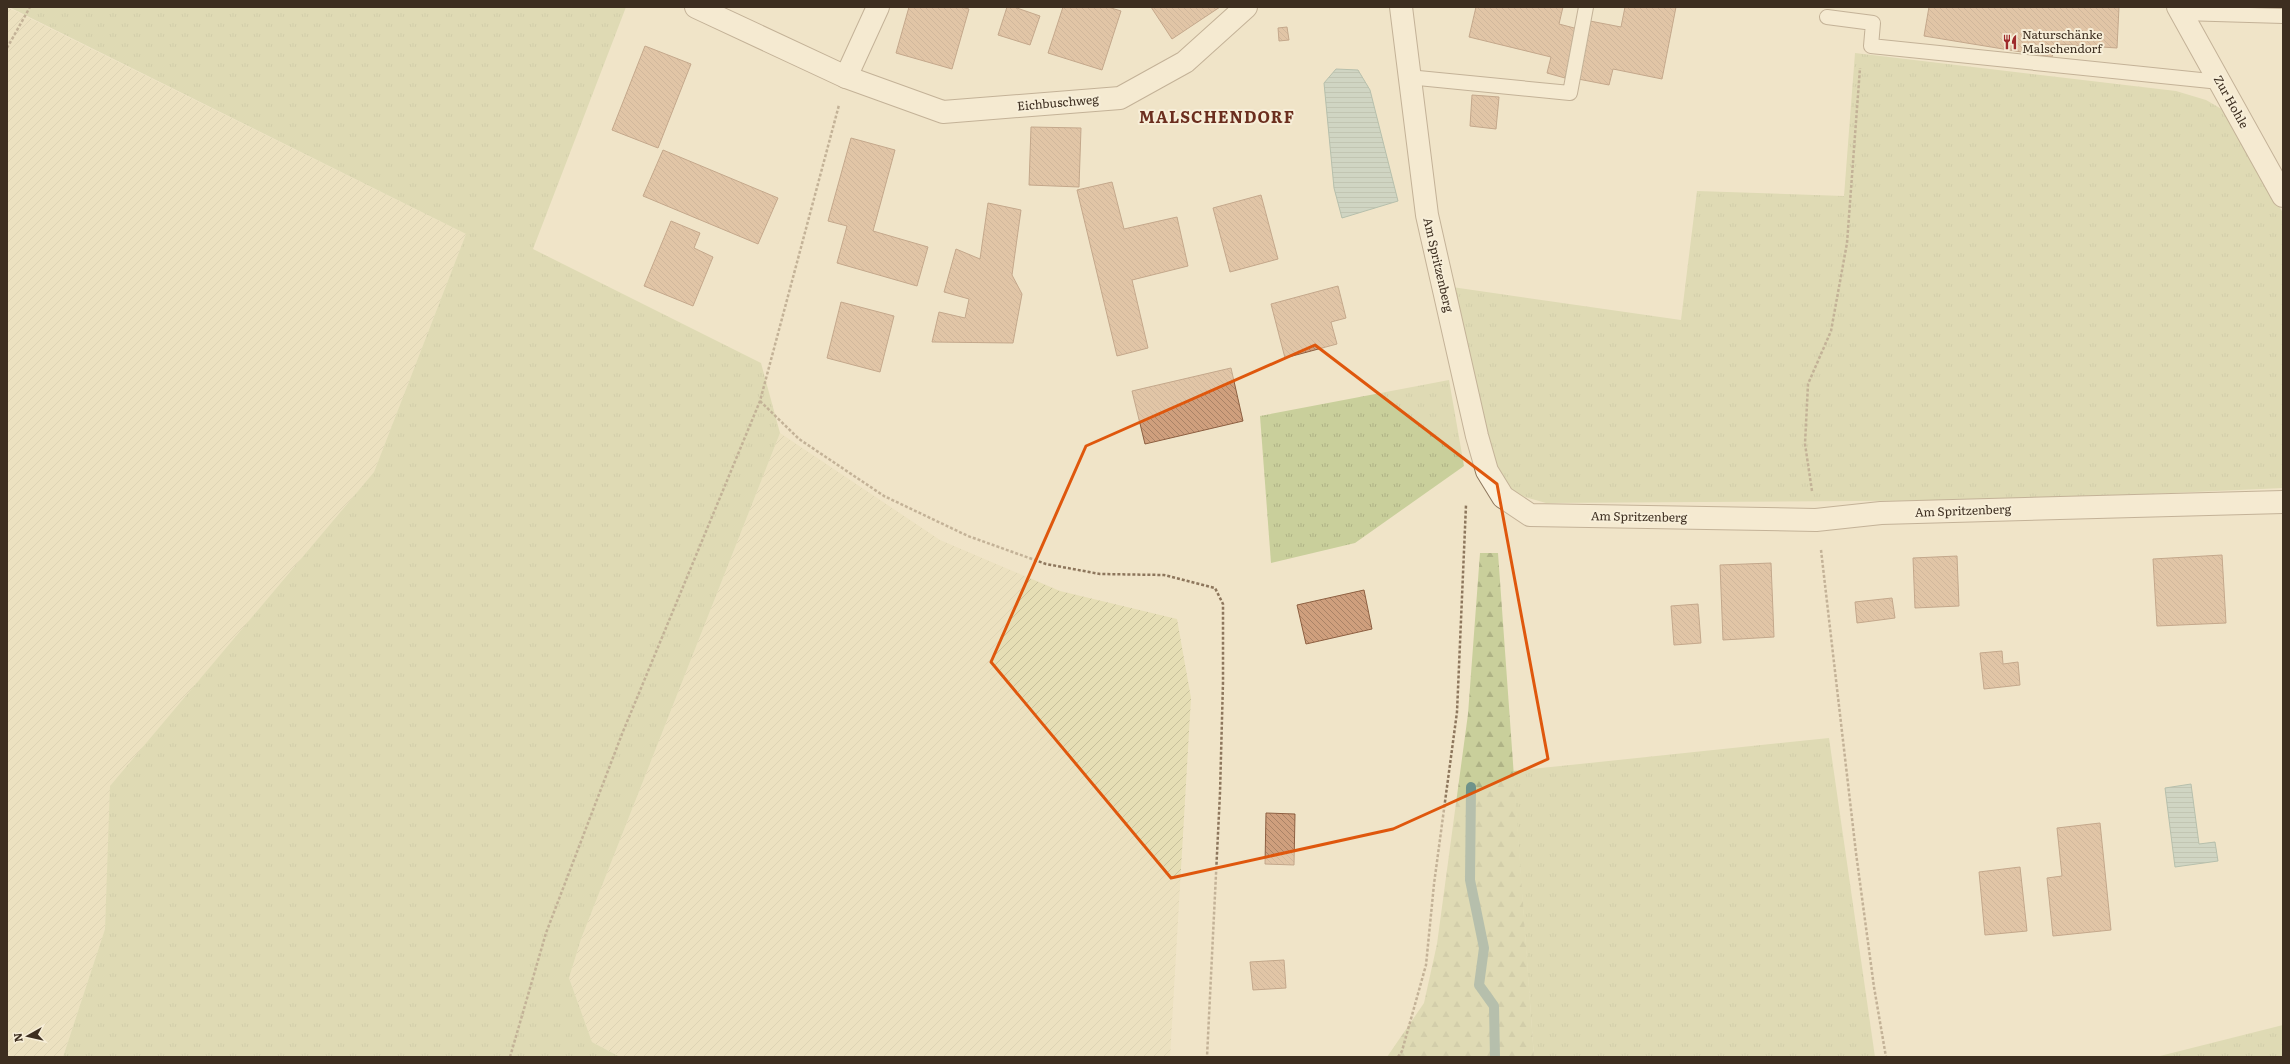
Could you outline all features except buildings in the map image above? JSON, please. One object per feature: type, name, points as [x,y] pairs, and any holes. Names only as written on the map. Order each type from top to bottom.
[{"type":"street","name":"Eichbuschweg","points":[[696,7],[846,78],[943,112],[1120,98],[1185,62],[1246,7]]},
{"type":"street","points":[[846,78],[878,7]]},
{"type":"street","name":"Am Spritzenberg","points":[[1401,7],[1408,77],[1427,215],[1477,436],[1487,471],[1503,497],[1530,514],[1816,520],[1881,513],[2283,502]]},
{"type":"street","name":"Zur Hohle","points":[[2180,10],[2283,196]]},
{"type":"lane","points":[[1408,77],[1570,93],[1586,7]]},
{"type":"lane","points":[[2180,10],[2283,16]]},
{"type":"lane","points":[[1827,17],[1873,23],[1871,46],[2220,82]]},
{"type":"path","points":[[7,48],[30,7]]},
{"type":"path","points":[[1871,46],[1858,71],[1848,243],[1831,331],[1808,384],[1804,444],[1827,593],[1856,853],[1874,988],[1886,1057]]},
{"type":"path","points":[[510,1057],[546,933],[622,734],[760,401],[846,78]]},
{"type":"path","points":[[760,401],[799,439],[884,496],[968,536],[1046,564],[1100,574],[1164,575],[1215,588],[1223,604],[1222,682],[1220,794],[1207,1057]]},
{"type":"path","points":[[1398,1057],[1402,1051],[1426,965],[1434,884],[1457,712],[1466,505]]},
{"type":"highlighted area","points":[[1315,345],[1497,484],[1548,759],[1393,829],[1171,878],[991,662],[1086,446]]},
{"type":"shaded area","points":[[7,7],[466,234],[374,472],[111,785],[105,929],[63,1057],[7,1057]]},
{"type":"shaded area","points":[[780,433],[940,540],[1060,591],[1177,619],[1191,698],[1170,1057],[620,1057],[592,1042],[569,978],[581,939]]},
{"type":"green space","points":[[9,7],[626,7],[533,249],[761,363],[780,433],[581,939],[569,978],[592,1042],[620,1057],[63,1057],[105,929],[110,786],[374,472],[466,234]]},
{"type":"green space","points":[[1855,53],[2176,91],[2206,100],[2225,111],[2283,213],[2283,488],[2018,500],[1546,503],[1518,495],[1501,483],[1481,440],[1452,287],[1681,320],[1697,191],[1844,196]]},
{"type":"green space","points":[[1449,380],[1464,466],[1355,543],[1271,563],[1260,416]]},
{"type":"green space","points":[[1480,553],[1498,553],[1534,1057],[1387,1057],[1424,1003],[1437,944],[1468,714]]},
{"type":"green space","points":[[1829,738],[1875,1057],[1534,1057],[1513,771]]},
{"type":"green space","points":[[2283,1025],[2283,1057],[2156,1057]]},
{"type":"water","points":[[1336,69],[1358,70],[1370,90],[1398,201],[1342,218],[1334,188],[1324,83]]},
{"type":"water","points":[[2191,784],[2199,844],[2215,842],[2218,861],[2175,867],[2165,788]]},
{"type":"waterway","points":[[1471,787],[1470,880],[1484,948],[1479,985],[1494,1006],[1495,1057]]},
{"type":"place","name":"Naturschänke Malschendorf","points":[[2010,42]]},
{"type":"district","name":"MALSCHENDORF","points":[[1217,117]]}]
